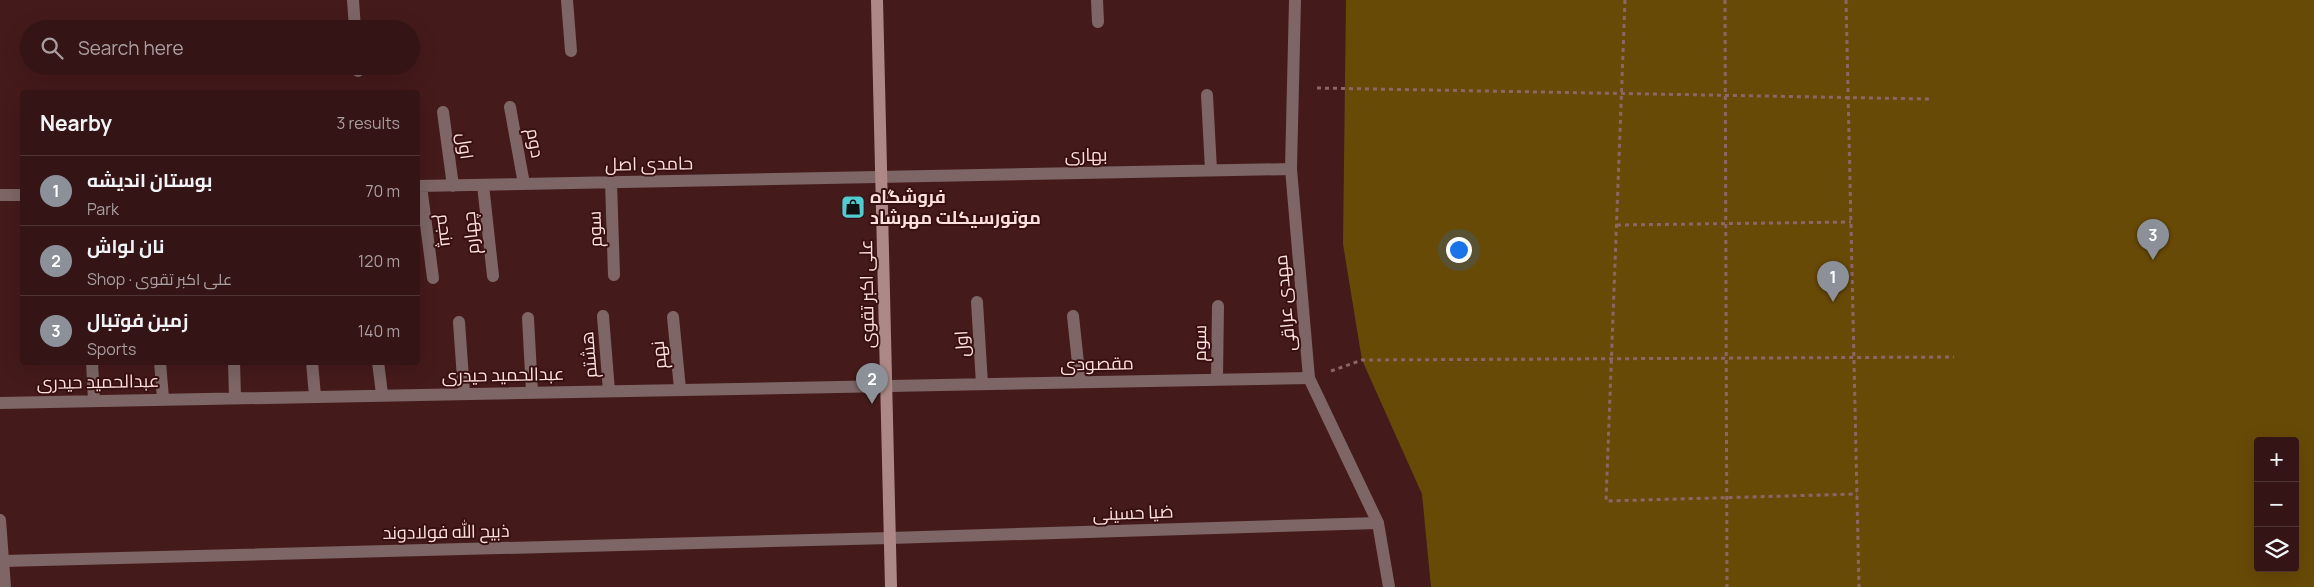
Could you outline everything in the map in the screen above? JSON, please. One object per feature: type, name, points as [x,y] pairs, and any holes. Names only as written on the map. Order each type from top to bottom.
[{"type":"main road","name":"علی اکبر تقوی","points":[[877,0],[891,587]]},
{"type":"street","points":[[353,0],[354,20]]},
{"type":"street","points":[[567,0],[571,51]]},
{"type":"street","points":[[1097,0],[1098,22]]},
{"type":"street","name":"مهدی عراقی","points":[[1295,0],[1291,168],[1309,378],[1378,523],[1388,587]]},
{"type":"street","points":[[1207,96],[1211,170]]},
{"type":"street","name":"دوم","points":[[510,107],[524,184]]},
{"type":"street","name":"اول","points":[[443,112],[453,186]]},
{"type":"street","name":"بهاری","points":[[882,177],[1291,168]]},
{"type":"street","name":"حامدی اصل","points":[[420,186],[882,177]]},
{"type":"street","name":"سوم","points":[[611,182],[614,275]]},
{"type":"street","name":"چهارم","points":[[483,185],[493,276]]},
{"type":"street","name":"پنجم","points":[[420,186],[433,278]]},
{"type":"street","points":[[0,195],[20,195]]},
{"type":"street","name":"اول","points":[[977,302],[982,384]]},
{"type":"street","name":"سوم","points":[[1217,380],[1218,306]]},
{"type":"street","name":"هشتم","points":[[603,316],[609,390]]},
{"type":"street","points":[[1073,316],[1080,382]]},
{"type":"street","name":"نهم","points":[[673,317],[680,389]]},
{"type":"street","points":[[528,318],[532,392]]},
{"type":"street","points":[[459,322],[464,393]]},
{"type":"street","points":[[92,365],[94,400]]},
{"type":"street","points":[[160,365],[163,398]]},
{"type":"street","points":[[234,365],[235,397]]},
{"type":"street","points":[[312,365],[315,396]]},
{"type":"street","points":[[378,365],[382,394]]},
{"type":"street","name":"مقصودی","points":[[886,386],[1309,378]]},
{"type":"street","name":"عبدالحمید حیدری","points":[[0,403],[163,398],[886,386]]},
{"type":"street","points":[[0,520],[5,587]]},
{"type":"street","name":"ضیا حسینی","points":[[890,538],[1378,523]]},
{"type":"street","name":"ذبیح الله فولادوند","points":[[3,561],[890,538]]},
{"type":"path","points":[[1625,0],[1606,502],[1857,494]]},
{"type":"path","points":[[1724,0],[1727,587]]},
{"type":"path","points":[[1846,0],[1859,587]]},
{"type":"path","points":[[1292,87],[1928,99]]},
{"type":"path","points":[[1617,225],[1851,222]]},
{"type":"path","points":[[1309,378],[1362,360],[1954,357]]},
{"type":"shaded area","points":[[1346,0],[2314,0],[2314,587],[1431,587],[1422,494],[1362,360],[1343,244]]},
{"type":"place","name":"فروشگاه موتورسیکلت مهرشاد","points":[[853,207]]},
{"type":"place","name":"زمین فوتبال","points":[[2153,260]]},
{"type":"place","name":"بوستان اندیشه","points":[[1833,302]]},
{"type":"place","name":"نان لواش","points":[[872,404]]}]
